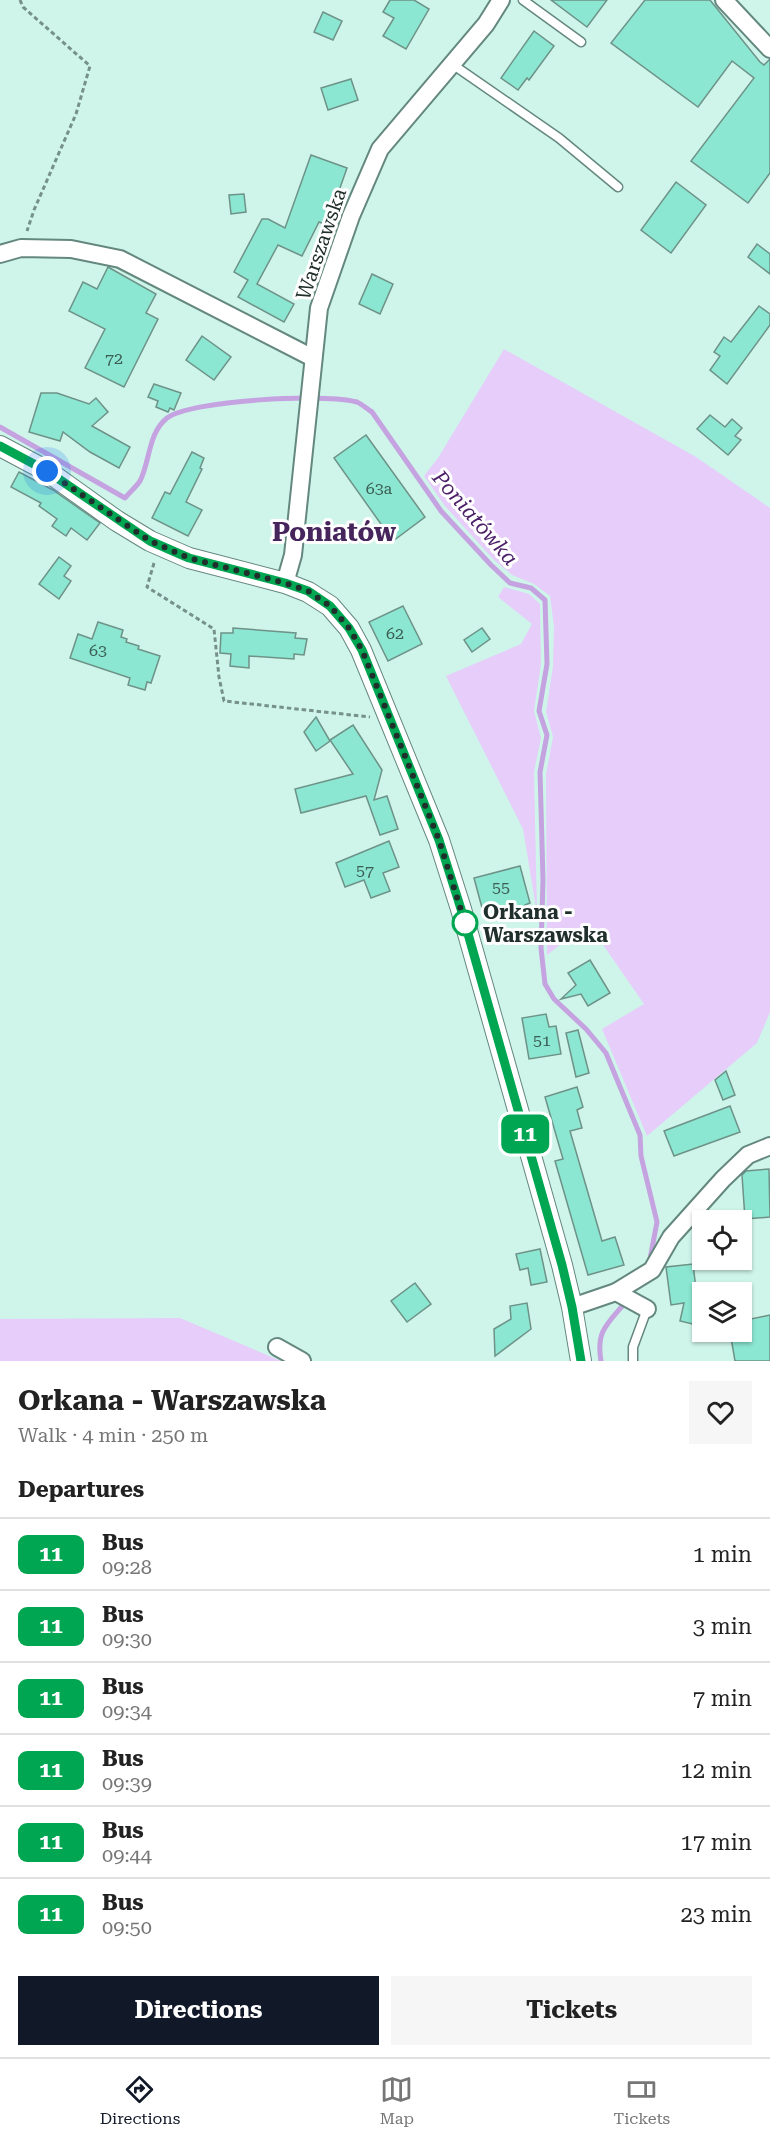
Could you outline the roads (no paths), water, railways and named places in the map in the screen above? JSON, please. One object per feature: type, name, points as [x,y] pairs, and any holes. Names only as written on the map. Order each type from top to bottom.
[{"type":"street","name":"Warszawska","points":[[285,583],[293,555],[319,308],[351,216],[380,149],[486,24],[501,0]]},
{"type":"street","points":[[724,0],[770,50]]},
{"type":"street","points":[[0,254],[21,248],[71,249],[120,259],[313,358]]},
{"type":"street","points":[[0,446],[47,471],[150,541],[189,558],[308,591],[330,606],[349,628],[362,650],[439,840],[461,909],[562,1265],[581,1361]]},
{"type":"street","points":[[572,1307],[616,1292],[652,1270],[671,1237],[723,1179],[748,1155],[770,1146]]},
{"type":"street","points":[[616,1292],[647,1309]]},
{"type":"street","points":[[277,1347],[302,1361]]},
{"type":"lane","points":[[523,0],[581,42]]},
{"type":"lane","points":[[452,64],[559,138],[618,187]]},
{"type":"lane","points":[[633,1361],[633,1347],[647,1309]]},
{"type":"waterway","name":"Poniatówka","points":[[0,427],[125,498],[140,481],[153,440],[161,424],[167,418],[181,412],[230,403],[290,398],[341,399],[357,402],[372,412],[441,511],[491,565],[510,583],[531,588],[545,600],[547,664],[539,711],[547,735],[540,772],[543,880],[541,948],[545,984],[554,999],[586,1029],[606,1053],[640,1135],[641,1156],[657,1222],[650,1259]]},
{"type":"waterway","name":"Poniatówka","points":[[601,1361],[601,1336],[607,1324],[624,1304]]},
{"type":"place","name":"Orkana - Warszawska","points":[[465,923]]},
{"type":"district","name":"Poniatów","points":[[334,532]]}]
